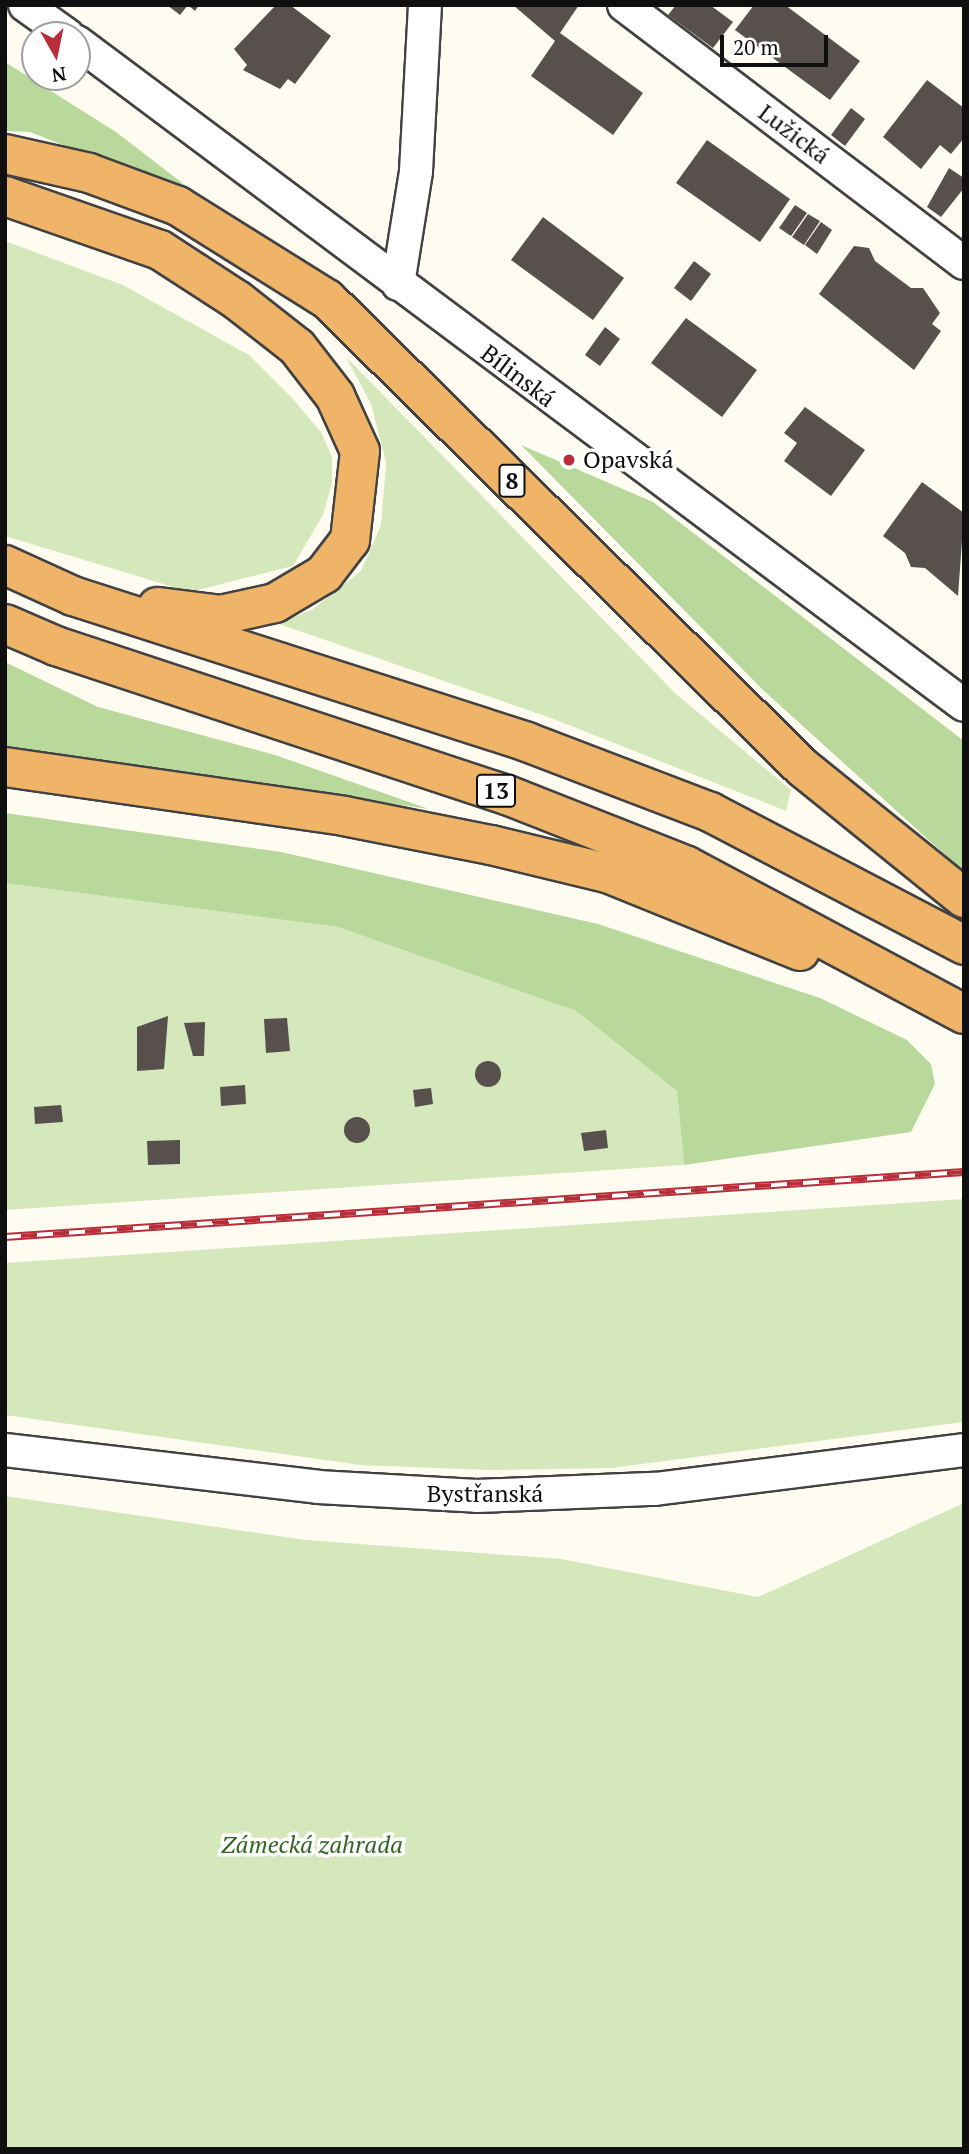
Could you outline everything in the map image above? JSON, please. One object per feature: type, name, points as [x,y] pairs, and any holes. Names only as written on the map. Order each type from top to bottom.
[{"type":"highway","name":"8","points":[[5,154],[89,173],[178,206],[327,299],[803,768],[964,898]]},
{"type":"highway","points":[[5,196],[160,250],[237,300],[297,347],[335,396],[360,452],[350,540],[324,574],[302,590],[221,615],[73,596]]},
{"type":"highway","name":"13","points":[[5,565],[73,596],[527,742],[710,812],[964,945]]},
{"type":"highway","name":"13","points":[[5,624],[94,660],[507,795],[687,866],[964,1014]]},
{"type":"highway","points":[[5,767],[344,816],[607,873],[709,909],[964,1026]]},
{"type":"street","points":[[25,5],[47,21]]},
{"type":"street","points":[[398,284],[416,171],[425,5]]},
{"type":"street","name":"Lužická","points":[[624,5],[964,263]]},
{"type":"street","name":"Bílinská","points":[[91,54],[964,705]]},
{"type":"street","name":"Bystřanská","points":[[5,1450],[318,1487],[477,1496],[655,1489],[964,1450]]},
{"type":"green space","points":[[5,62],[21,72],[21,91],[51,91],[116,132],[207,202],[30,132],[5,131]]},
{"type":"green space","points":[[5,241],[123,285],[249,355],[292,398],[321,432],[332,457],[332,483],[323,515],[293,566],[190,592],[5,536]]},
{"type":"green space","points":[[346,357],[676,694],[791,790],[786,811],[551,718],[279,624],[313,609],[361,571],[381,525],[386,463],[371,404]]},
{"type":"green space","points":[[521,445],[653,502],[964,741],[964,872],[763,690]]},
{"type":"green space","points":[[5,662],[98,707],[275,755],[429,809],[5,749]]},
{"type":"green space","points":[[5,813],[281,852],[598,924],[820,998],[907,1040],[931,1064],[935,1084],[911,1132],[684,1165],[677,1091],[576,1011],[338,927],[5,883]]},
{"type":"green space","points":[[5,883],[338,927],[576,1011],[677,1091],[684,1165],[5,1210]]},
{"type":"green space","points":[[964,1199],[964,1422],[611,1468],[488,1470],[361,1465],[5,1415],[5,1263]]},
{"type":"green space","name":"Zámecká zahrada","points":[[5,1496],[306,1540],[561,1559],[758,1597],[964,1503],[964,2149],[5,2149]]},
{"type":"building","points":[[167,5],[188,5],[180,15]]},
{"type":"building","points":[[188,5],[199,5],[195,11]]},
{"type":"building","points":[[276,5],[290,5],[331,36],[295,84],[288,79],[280,89],[243,70],[247,65],[234,49]]},
{"type":"building","points":[[513,5],[579,5],[560,33],[643,93],[613,135],[531,76],[555,41]]},
{"type":"building","points":[[676,5],[710,5],[733,22],[713,48],[668,15]]},
{"type":"building","points":[[754,5],[785,5],[860,61],[830,100],[735,30]]},
{"type":"building","points":[[927,80],[964,108],[964,138],[951,154],[940,145],[921,169],[883,137]]},
{"type":"building","points":[[851,108],[865,119],[845,146],[831,135]]},
{"type":"building","points":[[707,140],[790,199],[760,242],[676,183]]},
{"type":"building","points":[[949,168],[964,178],[964,188],[941,217],[927,207]]},
{"type":"building","points":[[795,205],[807,213],[791,236],[779,228]]},
{"type":"building","points":[[808,214],[820,221],[804,245],[792,237]]},
{"type":"building","points":[[543,217],[624,278],[593,320],[511,260]]},
{"type":"building","points":[[821,222],[832,230],[817,254],[805,245]]},
{"type":"building","points":[[854,246],[869,248],[875,261],[911,288],[923,288],[940,313],[932,324],[941,331],[914,370],[819,294]]},
{"type":"building","points":[[694,261],[711,274],[691,301],[674,288]]},
{"type":"building","points":[[686,318],[757,370],[722,417],[651,363]]},
{"type":"building","points":[[605,327],[620,339],[600,366],[585,355]]},
{"type":"building","points":[[805,407],[865,450],[831,496],[784,461],[797,443],[784,433]]},
{"type":"building","points":[[922,482],[964,513],[958,596],[925,568],[911,567],[905,553],[883,536]]},
{"type":"building","points":[[168,1016],[164,1069],[137,1071],[137,1027]]},
{"type":"building","points":[[287,1018],[290,1051],[266,1053],[264,1019]]},
{"type":"building","points":[[205,1022],[204,1056],[193,1056],[184,1023]]},
{"type":"building","points":[[488,1061],[497,1065],[501,1074],[497,1083],[488,1087],[479,1083],[475,1074],[479,1065]]},
{"type":"building","points":[[245,1085],[246,1104],[221,1106],[220,1087]]},
{"type":"building","points":[[431,1088],[433,1104],[415,1107],[413,1090]]},
{"type":"building","points":[[61,1105],[63,1122],[35,1124],[34,1107]]},
{"type":"building","points":[[357,1117],[366,1121],[370,1130],[366,1139],[357,1143],[348,1139],[344,1130],[348,1121]]},
{"type":"building","points":[[606,1130],[608,1148],[584,1151],[581,1133]]},
{"type":"building","points":[[180,1140],[180,1164],[148,1165],[147,1141]]},
{"type":"railway","points":[[5,1237],[964,1172]]},
{"type":"place","name":"Opavská","points":[[569,460]]}]
